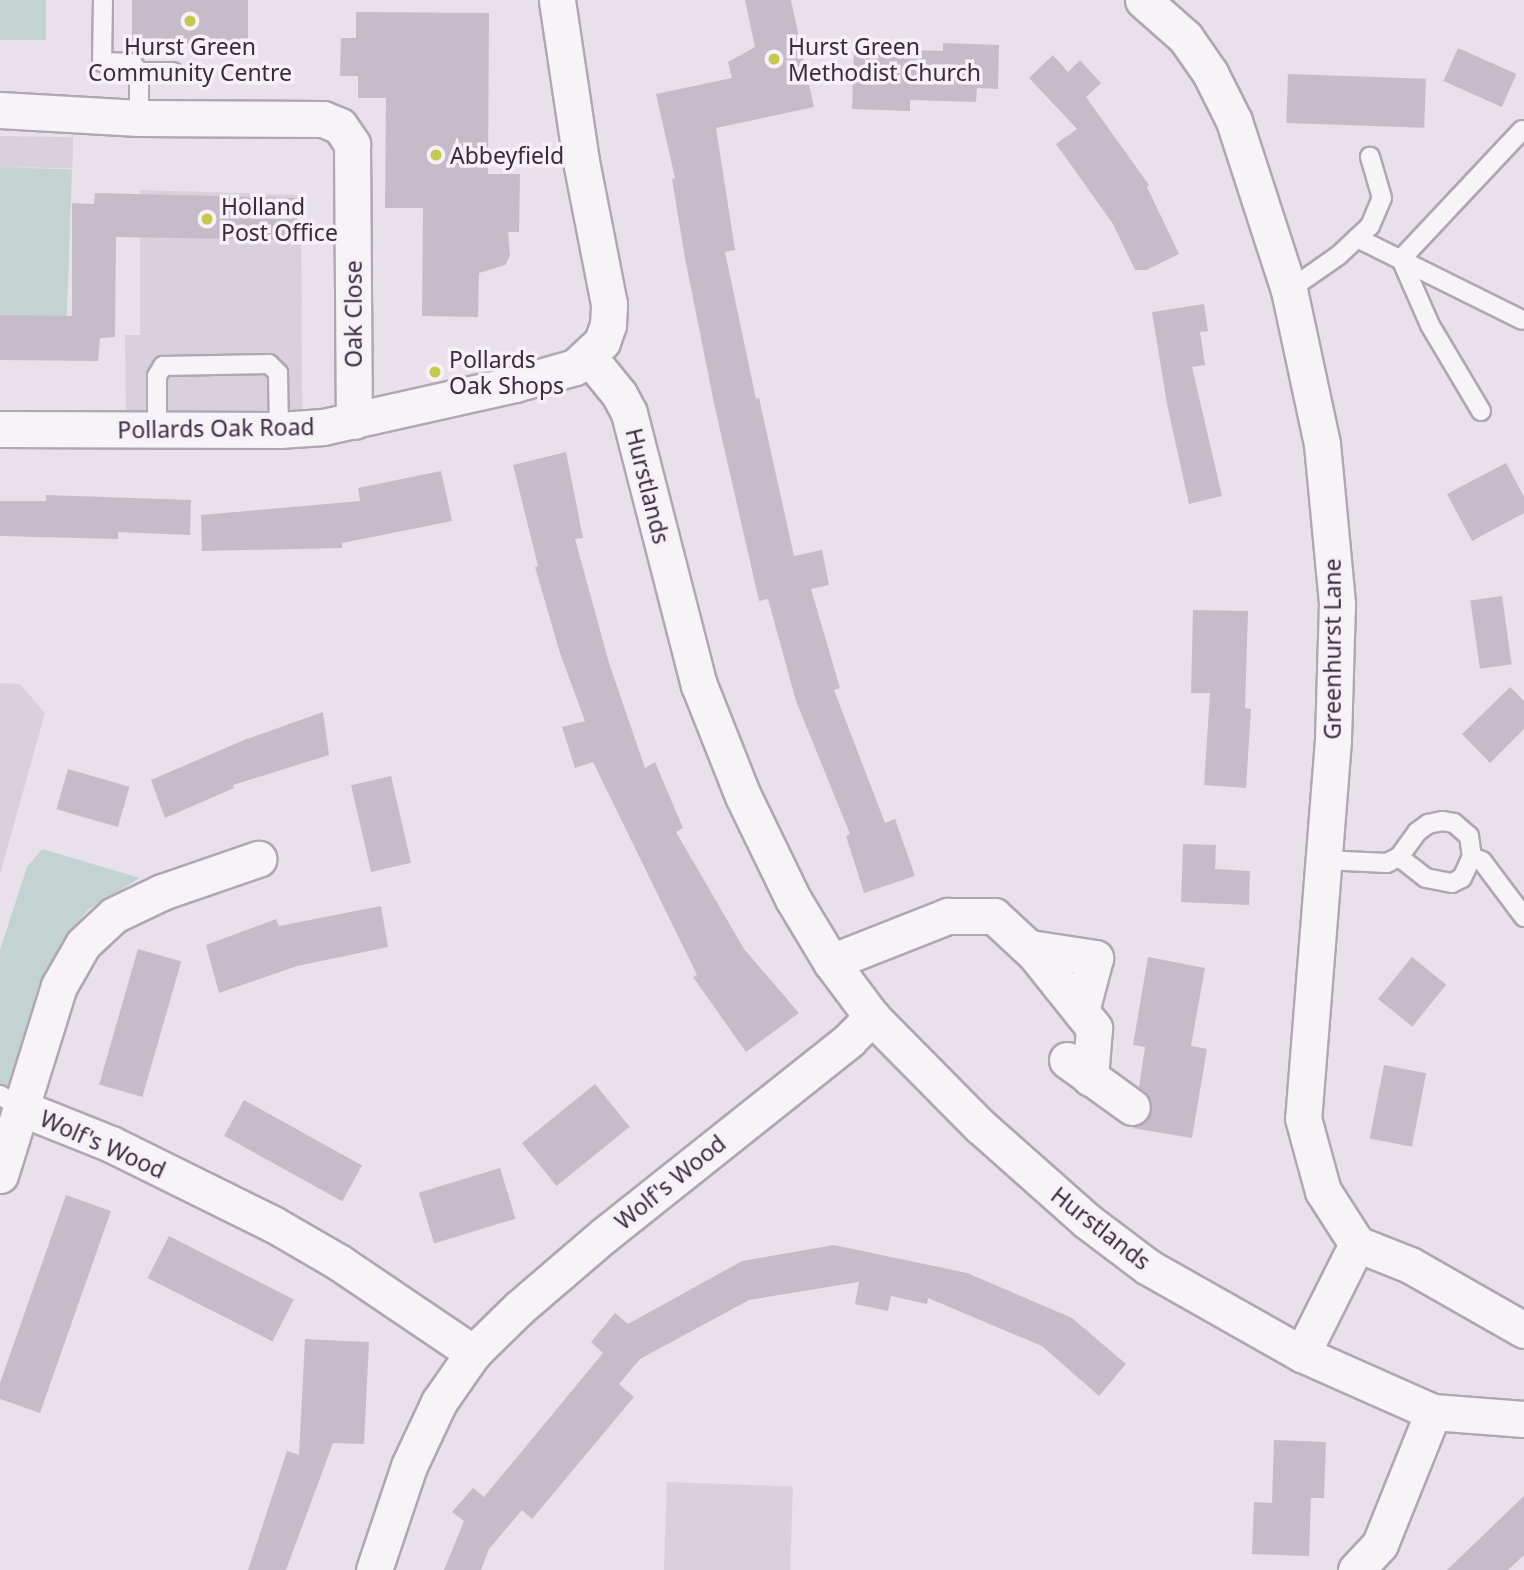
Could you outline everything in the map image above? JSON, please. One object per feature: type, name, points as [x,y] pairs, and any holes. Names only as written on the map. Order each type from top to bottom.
[{"type":"street","points":[[557,0],[581,160],[609,304],[608,326],[602,342],[588,356]]},
{"type":"street","name":"Greenhurst Lane","points":[[1143,0],[1185,37],[1210,73],[1234,121],[1289,290],[1322,444],[1336,604],[1333,740],[1303,1118],[1323,1191],[1357,1244]]},
{"type":"street","points":[[0,110],[139,118]]},
{"type":"street","name":"Oak Close","points":[[139,118],[323,119],[340,126],[352,145],[354,421]]},
{"type":"street","name":"Pollards Oak Road","points":[[0,429],[279,430],[354,421],[558,374],[575,367],[588,356]]},
{"type":"street","name":"Hurstlands","points":[[588,356],[619,394],[629,414],[699,685],[743,796],[793,899],[831,962],[872,1017],[980,1126],[1087,1221],[1148,1267],[1303,1354],[1433,1412],[1524,1419]]},
{"type":"street","name":"Wolf's Wood","points":[[0,1175],[10,1101],[59,986],[83,944],[114,915],[138,903],[258,859]]},
{"type":"street","points":[[831,962],[948,916],[994,916],[1030,948],[1094,1028],[1079,1069],[1132,1107]]},
{"type":"street","name":"Wolf's Wood","points":[[374,1570],[409,1466],[439,1402],[473,1353],[519,1308],[603,1236],[849,1040],[872,1017]]},
{"type":"street","name":"Wolf's Wood","points":[[10,1101],[111,1144],[273,1224],[340,1263],[473,1353]]},
{"type":"street","points":[[1303,1354],[1357,1244],[1410,1265],[1524,1330]]},
{"type":"street","points":[[1356,1570],[1380,1544],[1433,1412]]},
{"type":"lane","points":[[103,0],[102,62],[132,63],[139,72],[139,118]]},
{"type":"lane","points":[[139,72],[173,72]]},
{"type":"lane","points":[[1401,259],[1522,130]]},
{"type":"lane","points":[[1289,290],[1339,256],[1370,226],[1382,198],[1370,157]]},
{"type":"lane","points":[[1357,238],[1522,320]]},
{"type":"lane","points":[[1401,259],[1430,325],[1481,411]]},
{"type":"lane","points":[[157,429],[157,376],[163,366],[269,364],[278,373],[279,430]]},
{"type":"lane","points":[[1324,860],[1387,863],[1399,857],[1418,832],[1429,824],[1443,821],[1463,828],[1473,845],[1472,857],[1462,878],[1452,883],[1426,878],[1399,857]]},
{"type":"lane","points":[[1472,857],[1482,861],[1524,916]]},
{"type":"shaded area","points":[[0,0],[46,0],[46,40],[0,40]]},
{"type":"shaded area","points":[[0,136],[73,137],[72,168],[0,167]]},
{"type":"shaded area","points":[[0,167],[72,170],[67,317],[0,315]]},
{"type":"shaded area","points":[[140,190],[301,195],[302,414],[126,415],[125,335],[140,335]]},
{"type":"shaded area","points":[[0,683],[20,684],[45,713],[0,874]]},
{"type":"shaded area","points":[[42,849],[140,878],[88,910],[63,939],[39,984],[0,1121],[0,950],[27,867]]},
{"type":"shaded area","points":[[667,1482],[793,1486],[790,1570],[664,1570]]},
{"type":"building","name":"Hurst Green Community Centre","points":[[132,0],[248,0],[248,43],[132,43]]},
{"type":"building","points":[[745,0],[791,0],[814,107],[716,128],[735,250],[725,252],[756,399],[759,398],[794,556],[822,550],[829,585],[811,589],[840,688],[834,690],[885,823],[895,819],[915,876],[864,893],[846,836],[850,834],[796,701],[768,599],[759,601],[715,408],[685,258],[672,179],[675,178],[656,94],[732,78],[728,62],[755,47]]},
{"type":"building","name":"Abbeyfield","points":[[356,12],[489,13],[488,174],[520,174],[519,232],[508,232],[510,256],[505,265],[479,273],[478,317],[422,316],[423,208],[385,208],[386,98],[358,98],[358,76],[340,76],[341,38],[356,38]]},
{"type":"building","points":[[943,43],[999,45],[998,89],[977,88],[976,102],[910,100],[910,111],[852,109],[854,48],[943,51]]},
{"type":"building","points":[[1458,48],[1516,74],[1502,107],[1443,81]]},
{"type":"building","points":[[1053,55],[1068,72],[1080,60],[1101,83],[1086,97],[1149,185],[1147,187],[1179,254],[1146,270],[1135,270],[1113,224],[1056,144],[1077,129],[1029,78]]},
{"type":"building","points":[[1288,74],[1426,79],[1424,128],[1286,123]]},
{"type":"building","points":[[95,193],[298,198],[297,240],[116,237],[115,337],[100,338],[98,361],[0,360],[0,315],[72,316],[72,203],[94,204]]},
{"type":"building","points":[[1204,304],[1208,331],[1200,332],[1205,365],[1192,367],[1222,496],[1189,504],[1167,404],[1152,312]]},
{"type":"building","points":[[566,452],[583,538],[575,539],[609,663],[645,768],[655,762],[683,828],[676,832],[744,949],[799,1013],[746,1052],[693,977],[697,975],[593,762],[575,768],[562,727],[585,721],[560,653],[535,567],[538,566],[513,465]]},
{"type":"building","points":[[1506,463],[1524,497],[1524,513],[1472,541],[1447,494]]},
{"type":"building","points":[[441,471],[452,521],[342,543],[342,548],[202,551],[201,515],[360,501],[358,488]]},
{"type":"building","points":[[46,495],[191,500],[190,535],[118,532],[118,539],[0,536],[0,501],[46,501]]},
{"type":"building","points":[[1502,596],[1512,664],[1480,669],[1470,600]]},
{"type":"building","points":[[1193,610],[1248,611],[1245,708],[1251,709],[1246,788],[1204,785],[1210,693],[1191,693]]},
{"type":"building","points":[[1510,687],[1524,701],[1524,729],[1490,763],[1462,734]]},
{"type":"building","points":[[323,712],[329,755],[233,785],[234,788],[165,818],[151,780],[244,740]]},
{"type":"building","points":[[68,769],[130,787],[118,827],[56,809]]},
{"type":"building","points":[[391,776],[411,863],[371,872],[351,785]]},
{"type":"building","points":[[1183,844],[1216,845],[1215,869],[1250,871],[1249,905],[1181,902]]},
{"type":"building","points":[[381,906],[388,947],[297,966],[219,993],[206,945],[276,919],[279,926]]},
{"type":"building","points":[[138,949],[181,961],[142,1097],[99,1085]]},
{"type":"building","points":[[1148,957],[1205,968],[1191,1046],[1207,1049],[1192,1138],[1132,1128],[1148,1119],[1152,1108],[1150,1098],[1139,1087],[1145,1047],[1133,1045]]},
{"type":"building","points":[[1412,957],[1446,985],[1412,1027],[1378,999]]},
{"type":"building","points":[[1384,1065],[1426,1073],[1412,1147],[1370,1139]]},
{"type":"building","points":[[595,1084],[630,1127],[557,1186],[522,1143]]},
{"type":"building","points":[[244,1100],[362,1165],[342,1201],[224,1136]]},
{"type":"building","points":[[500,1168],[515,1219],[434,1244],[419,1193]]},
{"type":"building","points":[[66,1195],[111,1211],[40,1413],[0,1399],[0,1383]]},
{"type":"building","points":[[169,1236],[294,1300],[272,1341],[148,1278]]},
{"type":"building","points":[[834,1245],[967,1273],[1072,1318],[1126,1364],[1099,1396],[1042,1346],[928,1298],[927,1304],[891,1296],[888,1311],[855,1304],[859,1282],[749,1300],[640,1359],[619,1384],[634,1397],[532,1519],[522,1510],[489,1549],[481,1570],[444,1570],[464,1521],[452,1512],[473,1488],[484,1497],[603,1353],[591,1342],[615,1313],[628,1324],[742,1261]]},
{"type":"building","points":[[305,1339],[369,1342],[364,1444],[333,1443],[286,1570],[248,1570],[287,1451],[299,1455]]},
{"type":"building","points":[[1274,1440],[1326,1442],[1324,1498],[1311,1498],[1309,1556],[1252,1554],[1254,1502],[1272,1503]]},
{"type":"building","points":[[1524,1496],[1524,1555],[1508,1570],[1447,1570]]},
{"type":"place","name":"Hurst Green Community Centre","points":[[190,21]]},
{"type":"place","name":"Hurst Green Methodist Church","points":[[774,59]]},
{"type":"place","name":"Abbeyfield","points":[[436,155]]},
{"type":"place","name":"Holland Post Office","points":[[207,219]]},
{"type":"place","name":"Pollards Oak Shops","points":[[435,372]]}]
